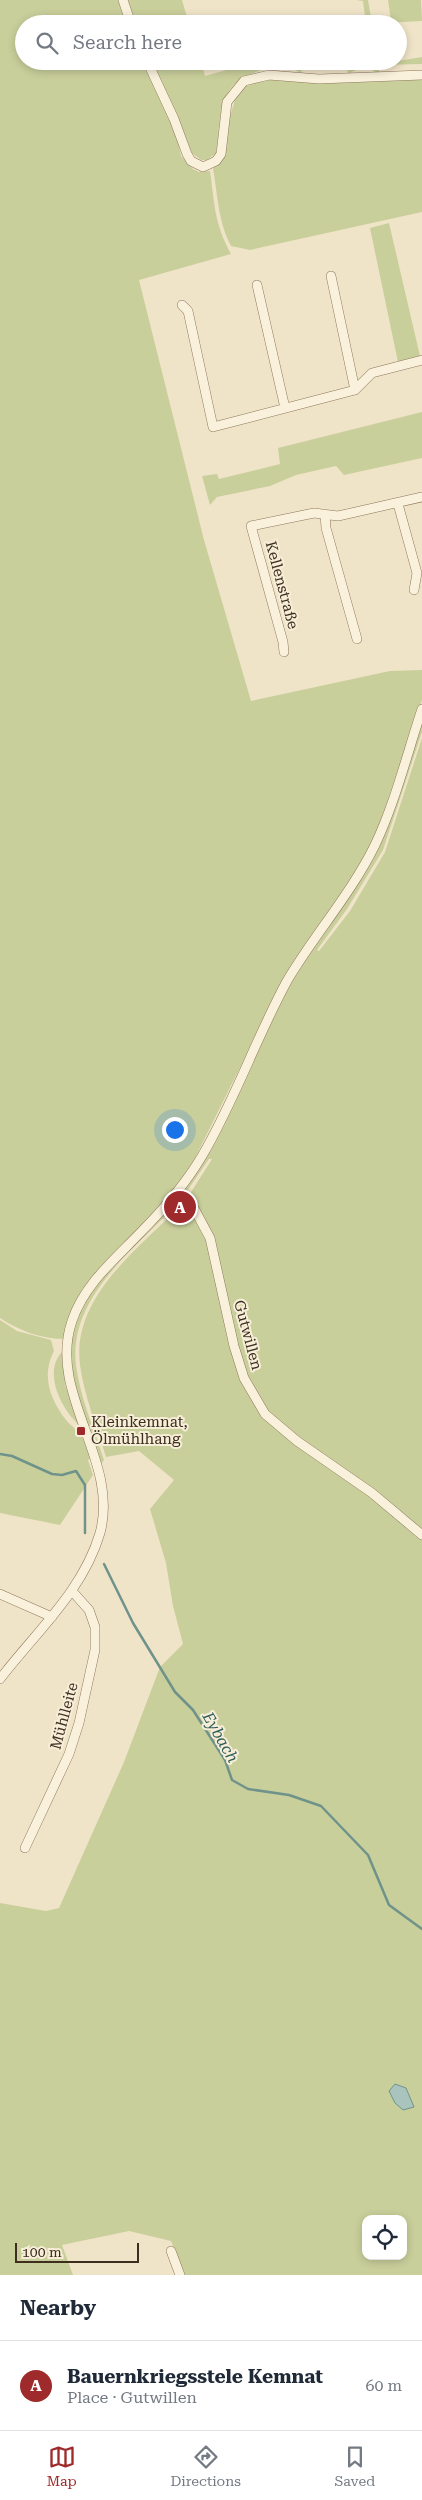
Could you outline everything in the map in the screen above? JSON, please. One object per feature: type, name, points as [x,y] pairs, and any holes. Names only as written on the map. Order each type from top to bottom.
[{"type":"street","points":[[123,0],[128,15]]},
{"type":"street","points":[[151,70],[174,119],[190,161],[203,166],[216,161],[221,154],[227,102],[244,82],[269,75],[319,79],[422,74]]},
{"type":"street","points":[[331,276],[355,390]]},
{"type":"street","points":[[257,285],[285,408]]},
{"type":"street","points":[[182,305],[188,311],[214,427],[355,390],[372,373],[422,360]]},
{"type":"street","points":[[357,639],[326,528],[325,514],[338,516],[398,504],[422,497]]},
{"type":"street","points":[[398,504],[416,573],[414,590]]},
{"type":"street","name":"Kellenstraße","points":[[284,652],[283,642],[251,526],[314,513],[325,514]]},
{"type":"street","points":[[0,1678],[72,1591],[91,1557],[100,1531],[103,1512],[100,1476],[70,1383],[67,1363],[71,1322],[94,1280],[175,1194],[201,1157],[287,981],[359,874],[375,844],[422,709]]},
{"type":"street","name":"Gutwillen","points":[[175,1194],[195,1210],[210,1238],[234,1346],[244,1378],[265,1414],[297,1441],[372,1493],[422,1535]]},
{"type":"street","name":"Mühlleite","points":[[25,1848],[69,1754],[79,1723],[95,1650],[95,1627],[89,1610],[72,1591]]},
{"type":"street","points":[[0,1594],[52,1617]]},
{"type":"street","points":[[171,2251],[180,2275]]},
{"type":"green space","points":[[0,0],[120,0],[126,15],[15,15],[15,70],[148,70],[177,137],[181,156],[193,169],[199,172],[210,171],[218,223],[231,254],[139,280],[204,540],[251,701],[390,671],[422,670],[422,700],[373,843],[357,872],[265,1017],[195,1158],[173,1193],[141,1229],[91,1278],[80,1296],[65,1339],[48,1338],[31,1333],[15,1327],[0,1318]]},
{"type":"green space","points":[[126,0],[182,0],[186,15],[132,15]]},
{"type":"green space","points":[[356,0],[368,0],[370,15],[365,15],[363,1]]},
{"type":"green space","points":[[388,0],[421,0],[422,21],[407,22],[407,15],[390,15]]},
{"type":"green space","points":[[422,57],[422,64],[407,64],[407,60]]},
{"type":"green space","points":[[155,70],[203,70],[205,76],[226,70],[260,70],[234,84],[228,92],[221,111],[216,153],[207,160],[201,160],[192,153],[178,117]]},
{"type":"green space","points":[[347,70],[356,70],[348,74]]},
{"type":"green space","points":[[422,78],[422,212],[250,250],[231,246],[223,227],[213,169],[225,155],[229,119],[236,97],[246,86],[268,80],[319,81]]},
{"type":"green space","points":[[389,223],[420,356],[398,362],[370,228]]},
{"type":"green space","points":[[422,412],[422,458],[344,475],[336,466],[296,475],[270,486],[217,497],[210,505],[202,476],[217,474],[219,479],[280,464],[278,448]]},
{"type":"green space","points":[[422,719],[422,732],[383,850],[347,909],[317,950],[319,951],[350,911],[385,852],[422,738],[422,2275],[185,2275],[171,2241],[129,2231],[62,2245],[73,2275],[0,2275],[0,1903],[46,1911],[59,1908],[124,1762],[160,1667],[183,1644],[173,1606],[166,1563],[150,1509],[174,1480],[139,1451],[106,1457],[88,1400],[80,1365],[80,1340],[86,1317],[112,1275],[183,1203],[197,1220],[208,1241],[215,1263],[234,1358],[242,1380],[265,1416],[275,1427],[279,1426],[267,1413],[245,1377],[212,1238],[197,1209],[186,1200],[212,1159],[209,1159],[183,1197],[179,1194],[224,1116],[291,983],[377,848],[396,801]]},
{"type":"green space","points":[[177,1197],[181,1200],[127,1254],[95,1294],[83,1316],[76,1340],[78,1377],[104,1460],[101,1464],[80,1405],[73,1374],[71,1343],[75,1323],[84,1303],[112,1264]]},
{"type":"green space","points":[[0,1320],[17,1331],[51,1340],[54,1351],[48,1369],[48,1378],[52,1396],[66,1420],[79,1432],[91,1458],[88,1460],[93,1475],[60,1525],[0,1513]]},
{"type":"green space","points":[[63,1351],[65,1385],[79,1425],[66,1410],[56,1390],[54,1369],[57,1359]]},
{"type":"water","points":[[395,2084],[406,2088],[414,2107],[403,2110],[395,2103],[389,2091]]},
{"type":"waterway","name":"Eybach","points":[[0,1454],[12,1456],[52,1474],[62,1475],[76,1471],[85,1485],[85,1533]]},
{"type":"waterway","name":"Eybach","points":[[104,1564],[133,1623],[175,1692],[193,1710],[225,1760],[232,1780],[248,1789],[289,1795],[321,1806],[368,1855],[389,1905],[422,1929]]},
{"type":"place","name":"Bauernkriegsstele Kemnat","points":[[180,1207]]},
{"type":"place","name":"Kleinkemnat, Ölmühlhang","points":[[81,1431]]}]
